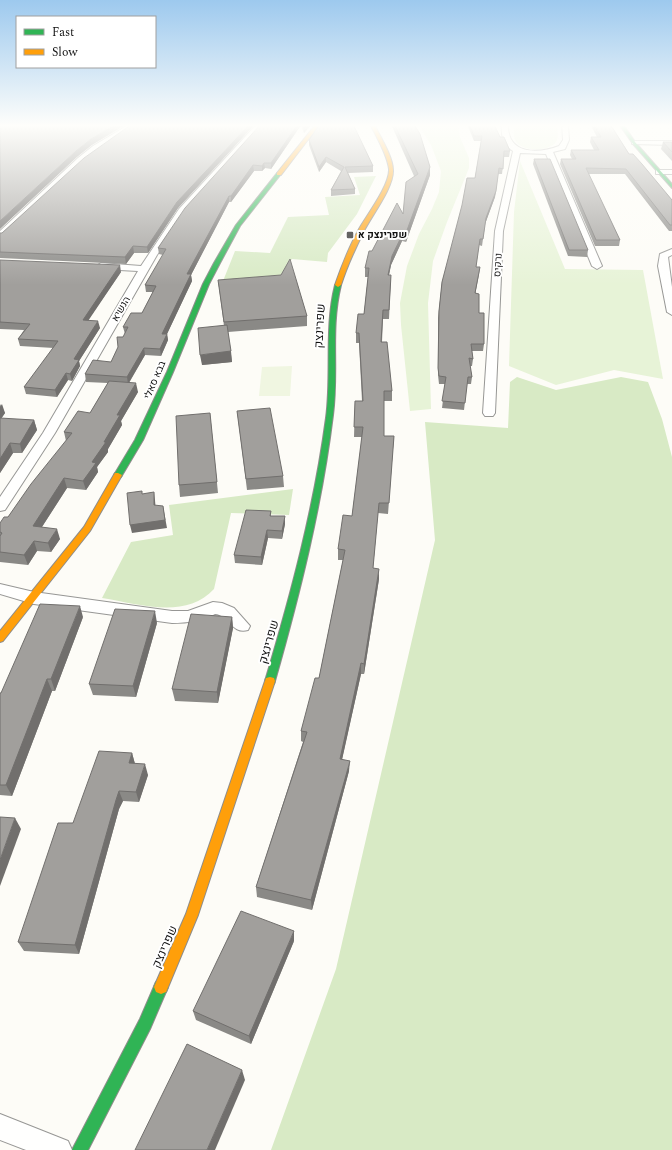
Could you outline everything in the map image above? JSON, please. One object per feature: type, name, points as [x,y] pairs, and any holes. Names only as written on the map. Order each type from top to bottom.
[{"type":"street","points":[[0,236],[62,178]]},
{"type":"street","name":"הנשיא","points":[[0,507],[49,433],[144,269],[182,211],[212,178]]},
{"type":"street","name":"בבא סאלי","points":[[0,638],[34,598],[87,529],[140,440],[206,284],[238,226],[276,178]]},
{"type":"street","name":"שפרינצק","points":[[80,1150],[145,1024],[192,915],[261,712],[286,627],[310,531],[324,454],[330,410],[331,325],[334,301],[346,261],[362,228],[386,188],[389,178]]},
{"type":"street","name":"נרקיס","points":[[489,413],[499,231],[511,178]]},
{"type":"street","points":[[560,178],[597,266]]},
{"type":"street","points":[[664,178],[672,187]]},
{"type":"street","points":[[672,252],[663,256],[663,266],[672,312]]},
{"type":"street","points":[[91,266],[144,269]]},
{"type":"street","points":[[0,589],[34,598],[172,618],[188,617],[204,613],[213,608],[222,609],[228,612],[242,626]]},
{"type":"street","points":[[0,1127],[59,1150]]},
{"type":"green space","points":[[354,178],[375,178],[357,214],[328,253],[327,262],[292,259],[280,276],[221,286],[235,251],[270,253],[288,217],[329,215],[325,197],[360,195]]},
{"type":"green space","points":[[440,178],[465,178],[433,261],[428,303],[431,409],[410,411],[400,303],[407,266],[419,234],[439,192]]},
{"type":"green space","points":[[518,178],[527,178],[565,269],[643,270],[663,379],[614,370],[556,385],[509,366],[514,212]]},
{"type":"green space","points":[[292,366],[290,396],[259,396],[262,367]]},
{"type":"green space","points":[[517,377],[556,390],[621,377],[648,382],[662,419],[672,457],[672,1150],[271,1150],[336,969],[435,540],[425,422],[508,428],[510,382]]},
{"type":"green space","points":[[293,489],[289,515],[231,513],[214,589],[203,599],[176,607],[161,607],[146,606],[102,598],[131,542],[173,535],[169,505]]},
{"type":"building","points":[[0,178],[47,178],[0,221]]},
{"type":"building","points":[[62,178],[200,178],[177,202],[147,247],[133,246],[125,257],[0,252],[0,233],[2,233]]},
{"type":"building","points":[[212,178],[244,178],[231,196],[229,196],[187,274],[191,274],[162,334],[167,334],[160,349],[144,348],[127,377],[85,374],[93,360],[111,362],[118,347],[117,337],[123,337],[128,327],[123,327],[131,313],[142,313],[156,286],[145,285],[166,249],[158,248],[185,208]]},
{"type":"building","points":[[338,178],[350,178],[355,189],[331,190]]},
{"type":"building","points":[[412,178],[426,178],[406,233],[403,233],[392,256],[388,275],[391,275],[389,310],[383,310],[381,342],[387,342],[392,391],[384,391],[384,436],[394,436],[389,503],[379,503],[373,568],[379,569],[364,664],[361,663],[340,759],[350,761],[311,900],[256,887],[307,732],[301,731],[315,678],[319,678],[345,550],[338,549],[343,515],[352,516],[363,427],[354,427],[355,401],[363,401],[359,333],[356,333],[358,314],[364,314],[369,268],[365,268],[369,251],[372,251],[397,203],[403,214],[406,182]]},
{"type":"building","points":[[467,178],[498,178],[496,191],[486,218],[483,239],[480,239],[476,267],[480,267],[475,293],[479,294],[479,313],[484,313],[484,344],[471,344],[473,359],[469,358],[472,377],[468,377],[465,403],[442,401],[446,377],[439,376],[438,368],[439,311],[442,282],[462,205]]},
{"type":"building","points":[[541,178],[558,178],[588,250],[569,250]]},
{"type":"building","points":[[569,178],[591,178],[620,240],[596,240]]},
{"type":"building","points":[[633,178],[653,178],[672,200],[672,225],[670,225]]},
{"type":"building","points":[[290,259],[307,316],[224,322],[218,280],[281,275]]},
{"type":"building","points":[[0,260],[120,265],[83,320],[98,321],[74,359],[79,360],[70,374],[66,373],[55,390],[24,387],[58,341],[18,339],[30,324],[0,322]]},
{"type":"building","points":[[227,325],[231,351],[200,355],[198,328]]},
{"type":"building","points":[[109,381],[136,383],[117,415],[120,415],[104,442],[106,442],[92,462],[96,463],[83,481],[64,478],[33,526],[57,529],[48,543],[34,541],[24,555],[0,552],[0,536],[2,533],[0,532],[0,523],[4,517],[8,517],[31,484],[72,433],[64,432],[78,411],[90,413]]},
{"type":"building","points":[[270,408],[283,476],[246,479],[237,411]]},
{"type":"building","points":[[210,413],[217,482],[179,485],[176,416]]},
{"type":"building","points":[[0,418],[34,420],[20,444],[10,443],[0,459]]},
{"type":"building","points":[[142,491],[142,494],[154,492],[154,505],[163,506],[165,520],[130,525],[127,493]]},
{"type":"building","points":[[246,510],[271,511],[270,516],[285,516],[282,531],[267,530],[261,557],[234,555]]},
{"type":"building","points":[[40,604],[80,606],[51,679],[47,679],[6,785],[0,785],[0,693]]},
{"type":"building","points":[[115,609],[155,611],[133,686],[89,684]]},
{"type":"building","points":[[191,614],[232,617],[217,692],[172,689]]},
{"type":"building","points":[[99,751],[132,753],[129,763],[145,764],[136,792],[119,791],[75,945],[18,942],[58,823],[73,823]]},
{"type":"building","points":[[0,817],[15,818],[0,860]]},
{"type":"building","points":[[241,911],[294,931],[249,1036],[193,1011]]},
{"type":"building","points":[[187,1044],[242,1070],[207,1150],[135,1150]]},
{"type":"traffic: fast","points":[[118,475],[139,440],[170,372],[206,284],[217,263],[238,226],[276,178]]},
{"type":"traffic: fast","points":[[664,178],[672,187]]},
{"type":"traffic: fast","points":[[270,681],[306,548],[326,446],[331,396],[332,316],[338,285]]},
{"type":"traffic: fast","points":[[80,1150],[145,1024],[161,987]]},
{"type":"traffic: slow","points":[[338,285],[346,261],[362,229],[386,188],[389,178]]},
{"type":"traffic: slow","points":[[0,638],[87,529],[118,475]]},
{"type":"traffic: slow","points":[[161,987],[192,915],[270,681]]},
{"type":"place","name":"שפרינצק א","points":[[350,235]]}]
